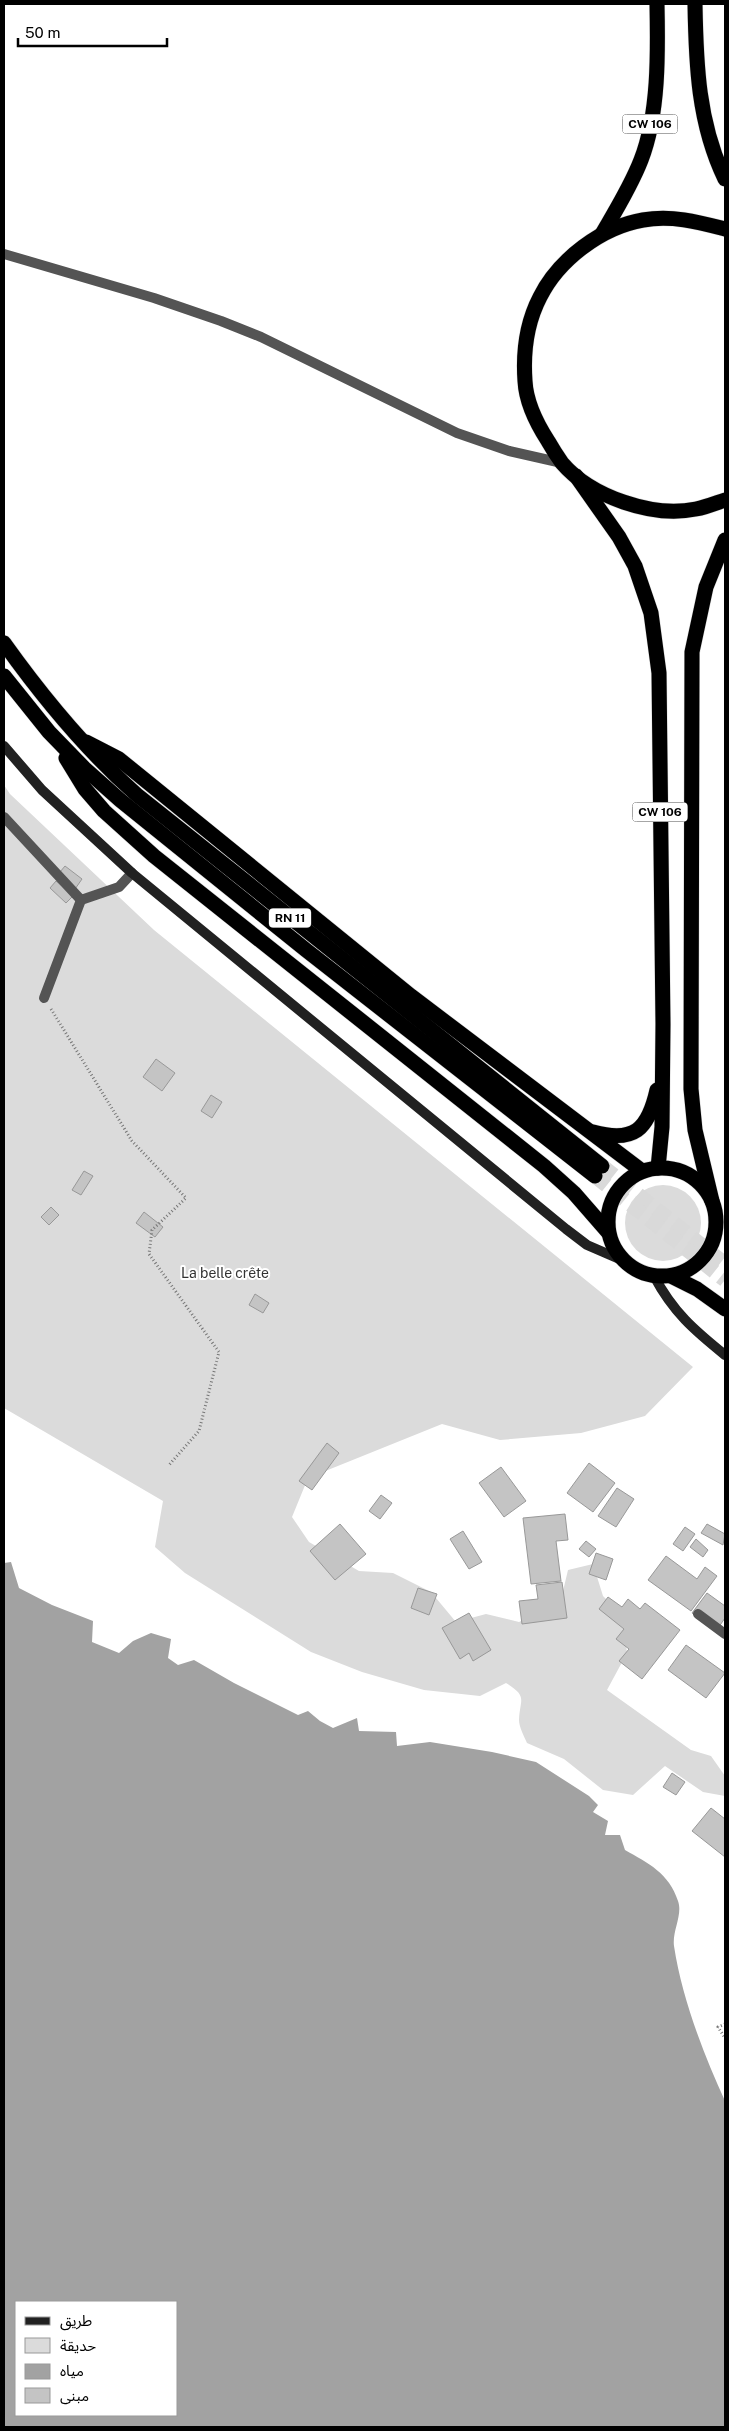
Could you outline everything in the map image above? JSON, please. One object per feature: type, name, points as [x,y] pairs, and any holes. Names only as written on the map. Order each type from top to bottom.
[{"type":"highway","name":"CW 106","points":[[602,234],[632,181],[642,158],[649,131],[658,49],[657,4]]},
{"type":"highway","points":[[695,4],[696,63],[700,103],[710,143],[725,179]]},
{"type":"highway","points":[[725,229],[686,218],[643,220],[602,234],[567,261],[540,296],[526,339],[525,383],[538,426],[562,463],[576,476],[612,498],[653,510],[695,509],[725,500]]},
{"type":"highway","name":"CW 106","points":[[576,476],[619,537],[631,559],[650,613],[659,673],[662,1127],[658,1168]]},
{"type":"highway","name":"CW 106","points":[[712,1201],[695,1130],[691,1090],[692,652],[706,587],[725,540]]},
{"type":"highway","name":"RN 11","points":[[4,643],[34,686],[79,739],[104,766],[137,796],[599,1171],[306,950],[120,800],[56,740],[4,676]]},
{"type":"highway","points":[[79,739],[119,759],[411,996],[532,1085],[588,1131],[642,1171]]},
{"type":"highway","points":[[56,740],[85,789],[123,829],[230,919],[544,1166],[574,1193],[608,1232],[614,1248],[624,1261],[638,1271],[654,1276],[671,1276],[686,1271],[700,1261],[710,1248],[721,1222],[704,1187],[691,1176],[675,1169],[658,1168],[642,1171],[626,1181],[614,1195],[608,1213],[608,1232]]},
{"type":"highway","points":[[588,1131],[608,1136],[624,1137],[639,1129],[648,1118],[662,1069]]},
{"type":"highway","points":[[671,1276],[697,1288],[725,1309]]},
{"type":"street","points":[[4,254],[154,298],[221,321],[261,337],[457,432],[510,452],[562,463]]},
{"type":"street","points":[[4,746],[42,790],[132,873],[566,1229],[588,1245],[624,1261]]},
{"type":"street","points":[[4,817],[81,900]]},
{"type":"street","points":[[81,900],[119,887],[132,873]]},
{"type":"street","points":[[44,998],[81,900]]},
{"type":"street","points":[[654,1276],[675,1310],[688,1325],[725,1355]]},
{"type":"street","points":[[698,1614],[725,1634]]},
{"type":"path","points":[[44,998],[132,1142],[186,1198],[152,1230],[149,1254],[219,1352],[199,1431],[169,1465]]},
{"type":"path","points":[[725,2024],[718,2027],[725,2038]]},
{"type":"green space","name":"La belle crête","points":[[4,785],[10,794],[154,930],[693,1367],[645,1416],[581,1433],[500,1440],[442,1424],[308,1478],[292,1517],[309,1542],[359,1571],[393,1573],[431,1592],[456,1622],[486,1614],[519,1622],[549,1608],[563,1591],[568,1570],[593,1564],[603,1596],[623,1616],[627,1653],[607,1690],[691,1750],[711,1756],[725,1776],[725,1796],[703,1792],[665,1766],[633,1795],[603,1790],[564,1759],[527,1743],[519,1723],[520,1695],[506,1683],[480,1696],[424,1690],[362,1672],[311,1652],[185,1573],[155,1547],[163,1501],[4,1408]]},
{"type":"green space","points":[[656,1185],[670,1185],[684,1191],[695,1202],[701,1216],[698,1238],[690,1250],[670,1261],[656,1261],[642,1255],[631,1244],[625,1230],[625,1216],[631,1202],[642,1191]]},
{"type":"water","points":[[11,1562],[19,1588],[52,1605],[93,1621],[92,1642],[119,1653],[133,1641],[151,1633],[171,1639],[168,1658],[178,1665],[194,1660],[234,1683],[298,1715],[308,1711],[320,1721],[333,1728],[357,1718],[359,1731],[396,1732],[397,1746],[430,1742],[492,1752],[536,1762],[589,1796],[598,1805],[593,1812],[608,1821],[605,1835],[620,1835],[625,1850],[650,1864],[669,1883],[679,1906],[674,1946],[682,1985],[701,2045],[725,2101],[725,2427],[4,2427],[4,1563]]},
{"type":"building","points":[[65,866],[82,879],[73,892],[55,878]]},
{"type":"building","points":[[56,881],[73,896],[66,903],[50,888]]},
{"type":"building","points":[[156,1059],[175,1073],[162,1091],[143,1077]]},
{"type":"building","points":[[211,1095],[222,1102],[212,1118],[201,1111]]},
{"type":"building","points":[[84,1171],[93,1176],[81,1195],[72,1190]]},
{"type":"building","points":[[51,1207],[59,1215],[49,1225],[41,1217]]},
{"type":"building","points":[[144,1212],[163,1227],[155,1237],[136,1223]]},
{"type":"building","points":[[255,1294],[269,1303],[263,1313],[249,1305]]},
{"type":"building","points":[[327,1443],[339,1453],[312,1490],[299,1481]]},
{"type":"building","points":[[589,1463],[615,1483],[593,1512],[567,1493]]},
{"type":"building","points":[[501,1467],[526,1501],[504,1517],[479,1483]]},
{"type":"building","points":[[617,1488],[634,1499],[616,1527],[598,1516]]},
{"type":"building","points":[[381,1495],[392,1503],[380,1519],[369,1511]]},
{"type":"building","points":[[565,1514],[568,1540],[556,1541],[561,1581],[531,1584],[523,1518]]},
{"type":"building","points":[[340,1524],[366,1554],[335,1580],[310,1551]]},
{"type":"building","points":[[707,1524],[725,1534],[723,1545],[701,1533]]},
{"type":"building","points":[[685,1527],[695,1534],[683,1551],[673,1544]]},
{"type":"building","points":[[463,1531],[482,1562],[469,1569],[450,1539]]},
{"type":"building","points":[[696,1539],[708,1550],[703,1557],[690,1547]]},
{"type":"building","points":[[586,1541],[596,1549],[589,1557],[579,1549]]},
{"type":"building","points":[[596,1553],[613,1559],[606,1580],[589,1574]]},
{"type":"building","points":[[666,1556],[697,1579],[705,1567],[717,1576],[691,1611],[648,1580]]},
{"type":"building","points":[[562,1582],[567,1618],[522,1624],[519,1601],[538,1599],[536,1585]]},
{"type":"building","points":[[418,1588],[437,1594],[429,1615],[411,1608]]},
{"type":"building","points":[[707,1593],[725,1606],[725,1618],[716,1631],[692,1613]]},
{"type":"building","points":[[608,1597],[622,1607],[628,1599],[640,1609],[645,1603],[680,1630],[642,1679],[619,1661],[629,1649],[616,1639],[624,1629],[599,1609]]},
{"type":"building","points":[[469,1613],[491,1650],[473,1661],[469,1653],[460,1659],[442,1628]]},
{"type":"building","points":[[686,1645],[725,1673],[706,1698],[668,1670]]},
{"type":"building","points":[[672,1773],[685,1782],[676,1795],[663,1787]]},
{"type":"building","points":[[711,1808],[725,1819],[725,1857],[692,1831]]},
{"type":"tunnel","points":[[602,1166],[725,1264]]},
{"type":"tunnel","points":[[595,1176],[725,1280]]}]
